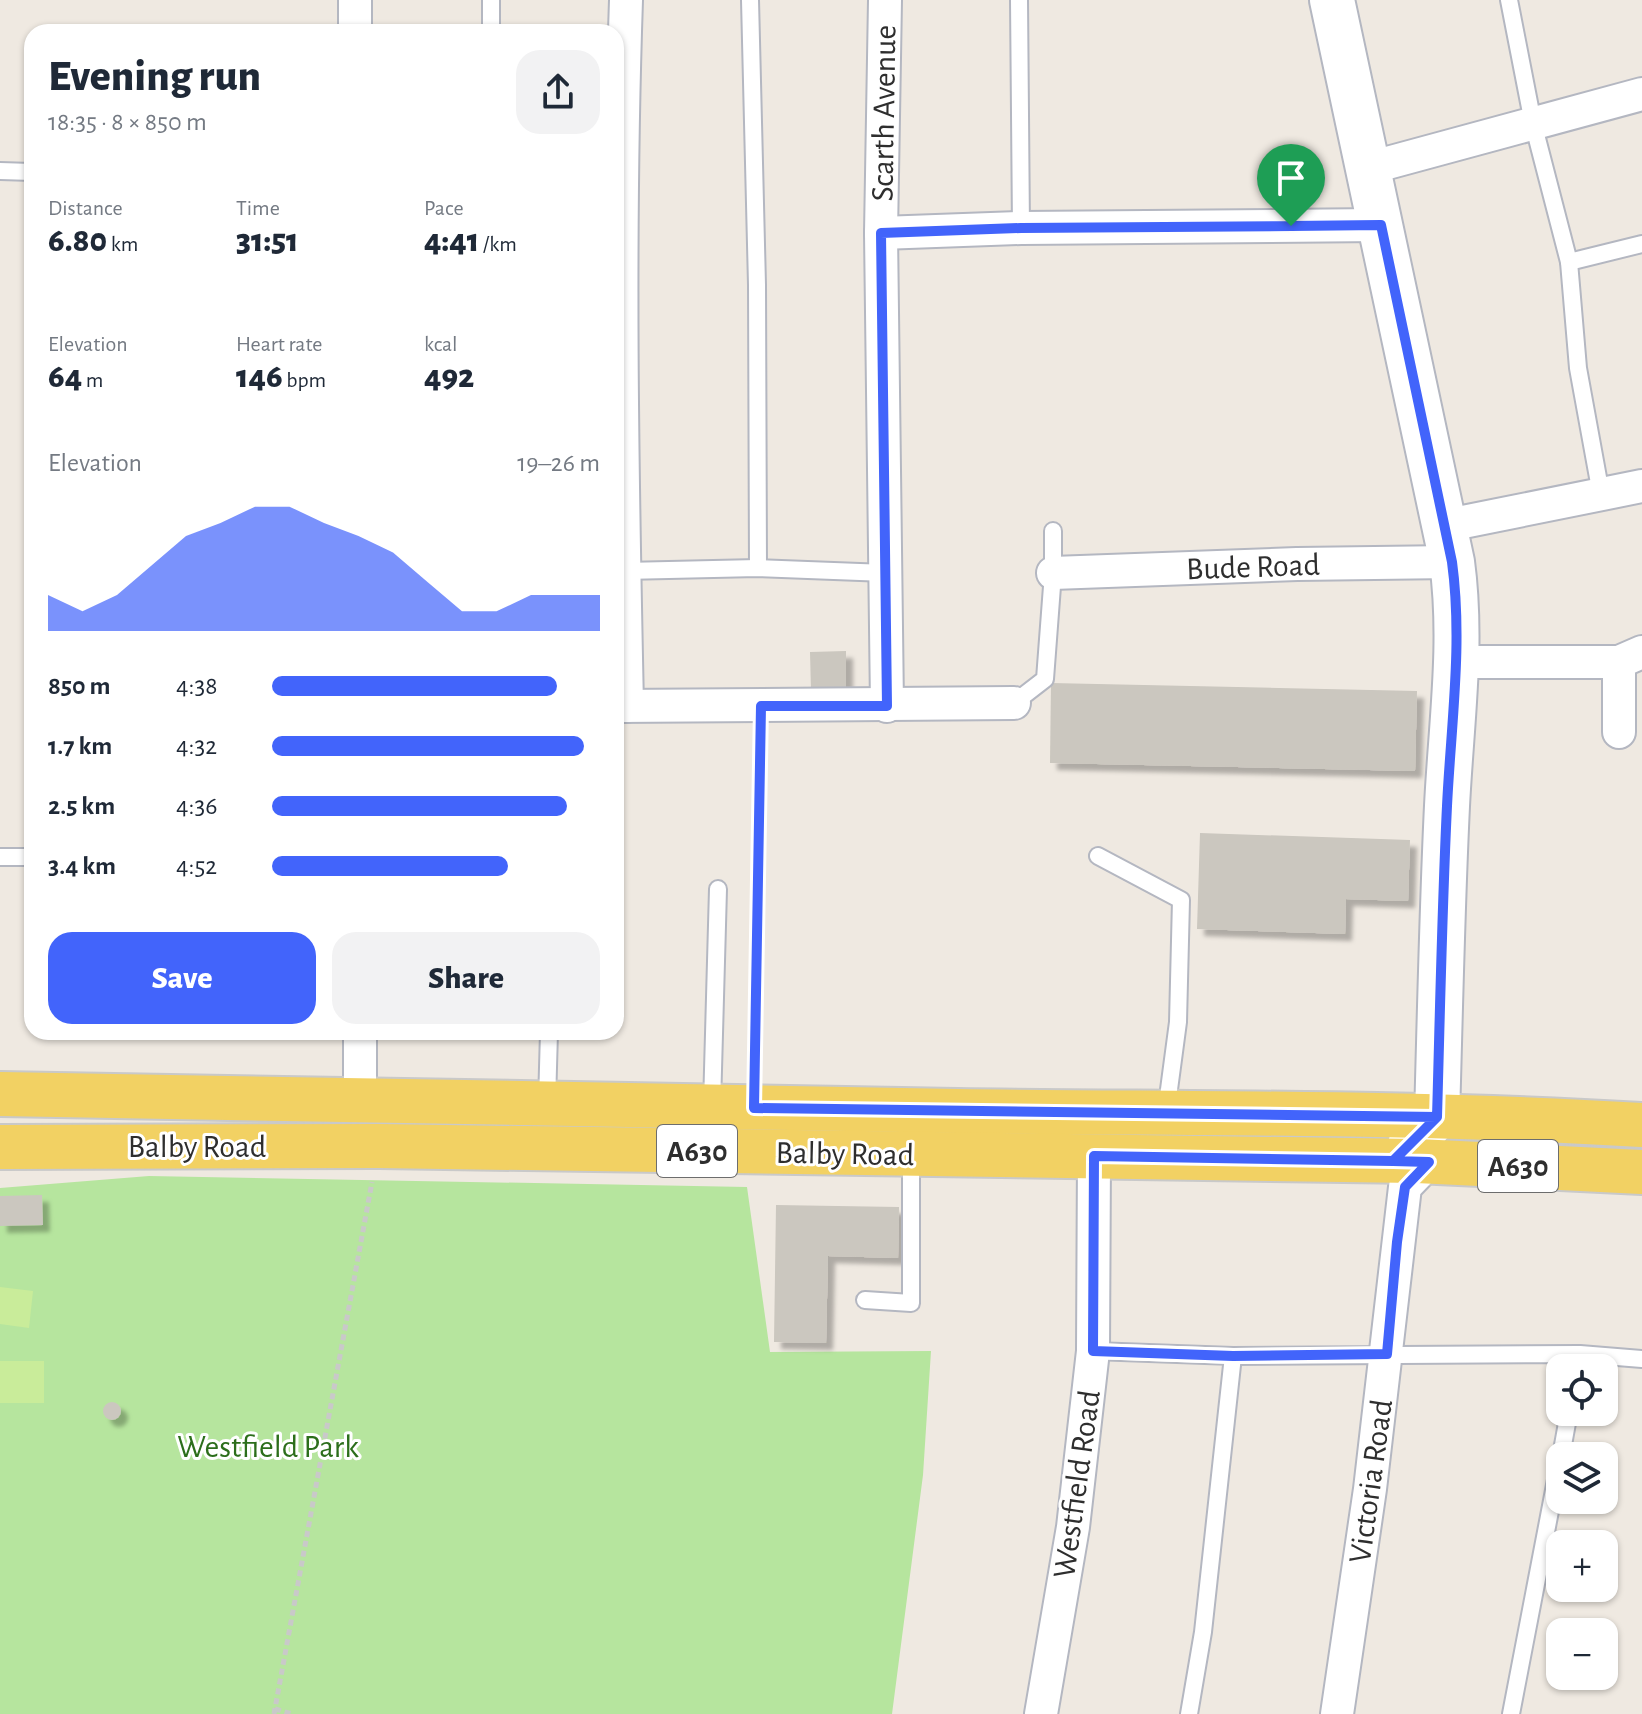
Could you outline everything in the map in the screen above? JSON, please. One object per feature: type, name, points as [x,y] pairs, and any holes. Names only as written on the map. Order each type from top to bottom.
[{"type":"main road","name":"Balby Road","points":[[0,1094],[1437,1117],[1642,1125]]},
{"type":"main road","name":"Balby Road","points":[[0,1147],[379,1146],[1094,1156],[1411,1161],[1642,1172]]},
{"type":"street","points":[[355,0],[355,24]]},
{"type":"street","points":[[624,55],[626,0]]},
{"type":"street","name":"Scarth Avenue","points":[[885,0],[881,233],[887,706]]},
{"type":"street","points":[[1332,0],[1458,605],[1447,806],[1437,1117],[1411,1161]]},
{"type":"street","points":[[1369,168],[1642,94]]},
{"type":"street","points":[[881,233],[1021,228],[1381,225]]},
{"type":"street","name":"Bude Road","points":[[1053,573],[1297,564],[1447,544],[1601,494],[1642,486]]},
{"type":"street","points":[[1457,662],[1631,657],[1619,732]]},
{"type":"street","points":[[624,706],[1014,703]]},
{"type":"street","points":[[360,1040],[360,1099]]},
{"type":"street","name":"Westfield Road","points":[[1041,1714],[1073,1527],[1093,1351],[1094,1156]]},
{"type":"street","name":"Victoria Road","points":[[1337,1714],[1370,1489],[1397,1242],[1411,1161]]},
{"type":"lane","points":[[491,0],[491,24]]},
{"type":"lane","points":[[750,0],[757,269],[758,568]]},
{"type":"lane","points":[[1019,0],[1021,228]]},
{"type":"lane","points":[[1509,0],[1533,123],[1569,262],[1578,368],[1601,494]]},
{"type":"lane","points":[[0,171],[24,172]]},
{"type":"lane","points":[[1569,262],[1642,244]]},
{"type":"lane","points":[[1014,703],[1045,679],[1053,531]]},
{"type":"lane","points":[[624,571],[758,568],[886,573]]},
{"type":"lane","points":[[1098,856],[1181,900],[1178,1022],[1166,1114]]},
{"type":"lane","points":[[0,857],[24,857]]},
{"type":"lane","points":[[718,889],[733,1108]]},
{"type":"lane","points":[[547,1104],[549,1040]]},
{"type":"lane","points":[[865,1300],[911,1303],[911,1154]]},
{"type":"lane","points":[[1093,1351],[1233,1356],[1387,1354],[1546,1360]]},
{"type":"lane","points":[[1189,1714],[1203,1632],[1233,1356]]},
{"type":"lane","points":[[1618,1360],[1642,1359]]},
{"type":"lane","points":[[1511,1714],[1549,1514]]},
{"type":"path","points":[[733,1108],[761,706]]},
{"type":"path","points":[[292,1714],[275,1712],[379,1146]]},
{"type":"green space","name":"Westfield Park","points":[[149,1176],[747,1187],[770,1352],[931,1351],[923,1475],[892,1714],[0,1714],[0,1188]]},
{"type":"green space","points":[[0,1287],[33,1291],[29,1328],[0,1324]]},
{"type":"green space","points":[[0,1361],[44,1361],[44,1403],[0,1403]]},
{"type":"building","points":[[846,651],[846,690],[811,691],[810,652]]},
{"type":"building","points":[[1051,683],[1417,691],[1415,771],[1050,763]]},
{"type":"building","points":[[1200,833],[1410,840],[1408,901],[1346,899],[1345,934],[1197,929]]},
{"type":"building","points":[[42,1195],[43,1225],[0,1226],[0,1196]]},
{"type":"building","points":[[776,1205],[899,1207],[898,1258],[828,1256],[826,1343],[774,1342]]},
{"type":"building","points":[[112,1402],[121,1411],[112,1420],[103,1411]]},
{"type":"route","points":[[1291,226],[1021,228],[881,233],[887,706],[761,706],[754,1108],[1437,1117],[1393,1161],[1094,1156],[1093,1351],[1233,1356],[1387,1354],[1405,1187],[1429,1162],[1393,1161],[1437,1117],[1447,806],[1457,662],[1458,605],[1452,562],[1381,225],[1291,226]]}]
